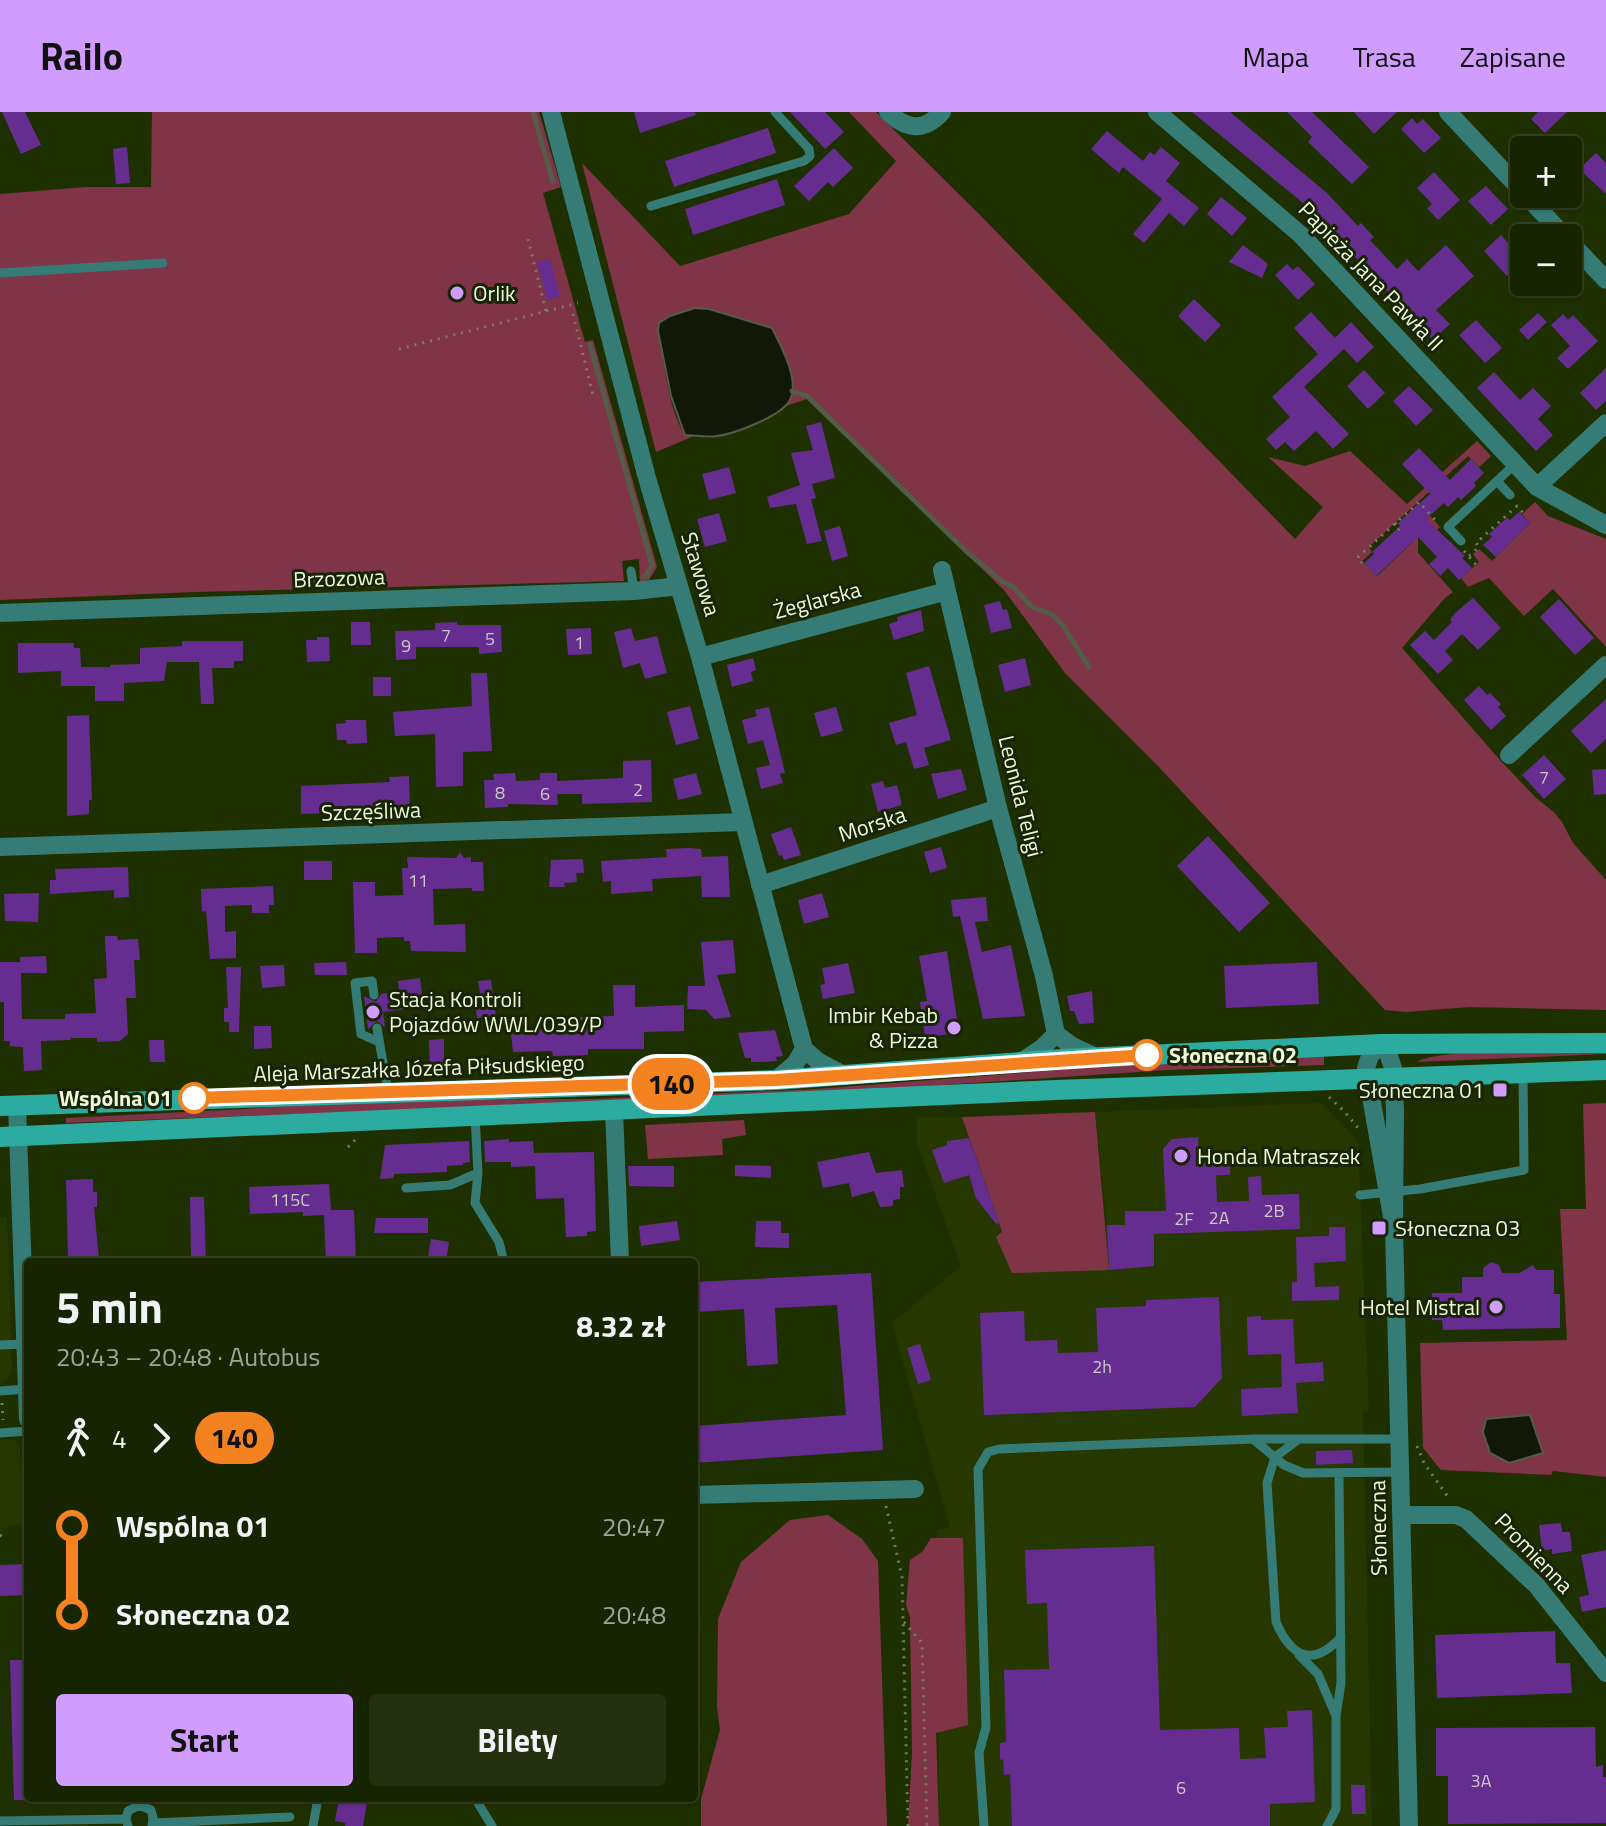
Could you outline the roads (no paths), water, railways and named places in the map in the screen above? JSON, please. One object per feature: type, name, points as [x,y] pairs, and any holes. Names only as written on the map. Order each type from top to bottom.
[{"type":"main road","name":"Aleja Marszałka Józefa Piłsudskiego","points":[[8,1105],[776,1080],[1021,1062],[1381,1044],[1606,1043]]},
{"type":"main road","points":[[9,1137],[1606,1070]]},
{"type":"street","name":"Stawowa","points":[[551,112],[643,462],[700,657],[804,1049]]},
{"type":"street","points":[[892,116],[909,128],[921,128],[942,112]]},
{"type":"street","name":"Papieża Jana Pawła II","points":[[1157,112],[1301,235],[1537,487],[1606,525]]},
{"type":"street","points":[[1448,112],[1510,178]]},
{"type":"street","points":[[1538,208],[1553,224]]},
{"type":"street","points":[[1582,255],[1606,280]]},
{"type":"street","points":[[1537,487],[1606,423]]},
{"type":"street","name":"Leonida Teligi","points":[[942,570],[998,808],[1044,976],[1056,1034]]},
{"type":"street","name":"Brzozowa","points":[[0,613],[634,591],[679,586]]},
{"type":"street","name":"Żeglarska","points":[[700,657],[947,591]]},
{"type":"street","points":[[1509,755],[1606,665]]},
{"type":"street","name":"Morska","points":[[760,885],[998,808]]},
{"type":"street","name":"Szczęśliwa","points":[[0,847],[743,822]]},
{"type":"street","points":[[1021,1062],[1056,1034],[1072,1046],[1098,1058]]},
{"type":"street","points":[[1368,1079],[1367,1061],[1381,1044]]},
{"type":"street","name":"Słoneczna","points":[[1381,1044],[1390,1059],[1393,1077],[1391,1192],[1408,1442],[1401,1472],[1409,1826]]},
{"type":"street","points":[[776,1080],[795,1064],[804,1049],[819,1062],[846,1076]]},
{"type":"street","name":"Słoneczna","points":[[1368,1079],[1391,1192]]},
{"type":"street","points":[[8,1105],[24,1291]]},
{"type":"street","points":[[614,1110],[620,1258]]},
{"type":"street","points":[[698,1495],[915,1489]]},
{"type":"street","name":"Promienna","points":[[1402,1515],[1456,1515],[1466,1519],[1537,1586],[1606,1673]]},
{"type":"lane","points":[[651,206],[804,161],[810,156],[809,149],[775,112]]},
{"type":"lane","points":[[0,273],[163,263]]},
{"type":"lane","points":[[1461,541],[1448,527],[1515,464]]},
{"type":"lane","points":[[1497,481],[1510,495]]},
{"type":"lane","points":[[631,571],[634,591]]},
{"type":"lane","points":[[374,995],[372,981],[355,983],[361,1034],[379,1042]]},
{"type":"lane","points":[[377,1028],[388,1092]]},
{"type":"lane","points":[[1360,1195],[1524,1170],[1523,1072]]},
{"type":"lane","points":[[475,1116],[478,1173],[475,1203],[499,1242],[503,1258]]},
{"type":"lane","points":[[406,1188],[450,1185],[478,1173]]},
{"type":"lane","points":[[0,1345],[24,1344]]},
{"type":"lane","points":[[1,1391],[24,1389]]},
{"type":"lane","points":[[2,1433],[24,1431]]},
{"type":"lane","points":[[984,1826],[979,1753],[986,1727],[978,1469],[988,1452],[999,1449],[1253,1439],[1408,1442]]},
{"type":"lane","points":[[1253,1439],[1284,1465],[1303,1473],[1401,1472]]},
{"type":"lane","points":[[1299,1439],[1275,1457],[1267,1483],[1273,1605],[1281,1634],[1318,1674],[1336,1716]]},
{"type":"lane","points":[[1327,1826],[1336,1809],[1336,1716],[1341,1683],[1339,1473]]},
{"type":"lane","points":[[1297,1653],[1309,1656],[1321,1653],[1341,1637]]},
{"type":"lane","points":[[0,1821],[127,1823],[131,1808],[139,1802],[151,1810],[156,1824],[290,1817]]},
{"type":"lane","points":[[313,1826],[317,1802]]},
{"type":"lane","points":[[477,1802],[492,1826]]},
{"type":"waterway","points":[[533,112],[553,182]]},
{"type":"waterway","points":[[590,345],[652,565],[643,577]]},
{"type":"waterway","points":[[792,391],[807,396],[967,552],[1012,586],[1032,607],[1051,614],[1062,624],[1089,667]]},
{"type":"place","name":"Orlik","points":[[457,293]]},
{"type":"place","name":"Stacja Kontroli Pojazdów WWL/039/P","points":[[373,1012]]},
{"type":"place","name":"Imbir Kebab & Pizza","points":[[954,1028]]},
{"type":"place","name":"Słoneczna 02","points":[[1147,1055]]},
{"type":"place","name":"Słoneczna 01","points":[[1500,1090]]},
{"type":"place","name":"Wspólna 01","points":[[194,1098]]},
{"type":"place","name":"Honda Matraszek","points":[[1181,1156]]},
{"type":"place","name":"Słoneczna 03","points":[[1379,1228]]},
{"type":"place","name":"Hotel Mistral","points":[[1496,1307]]}]
